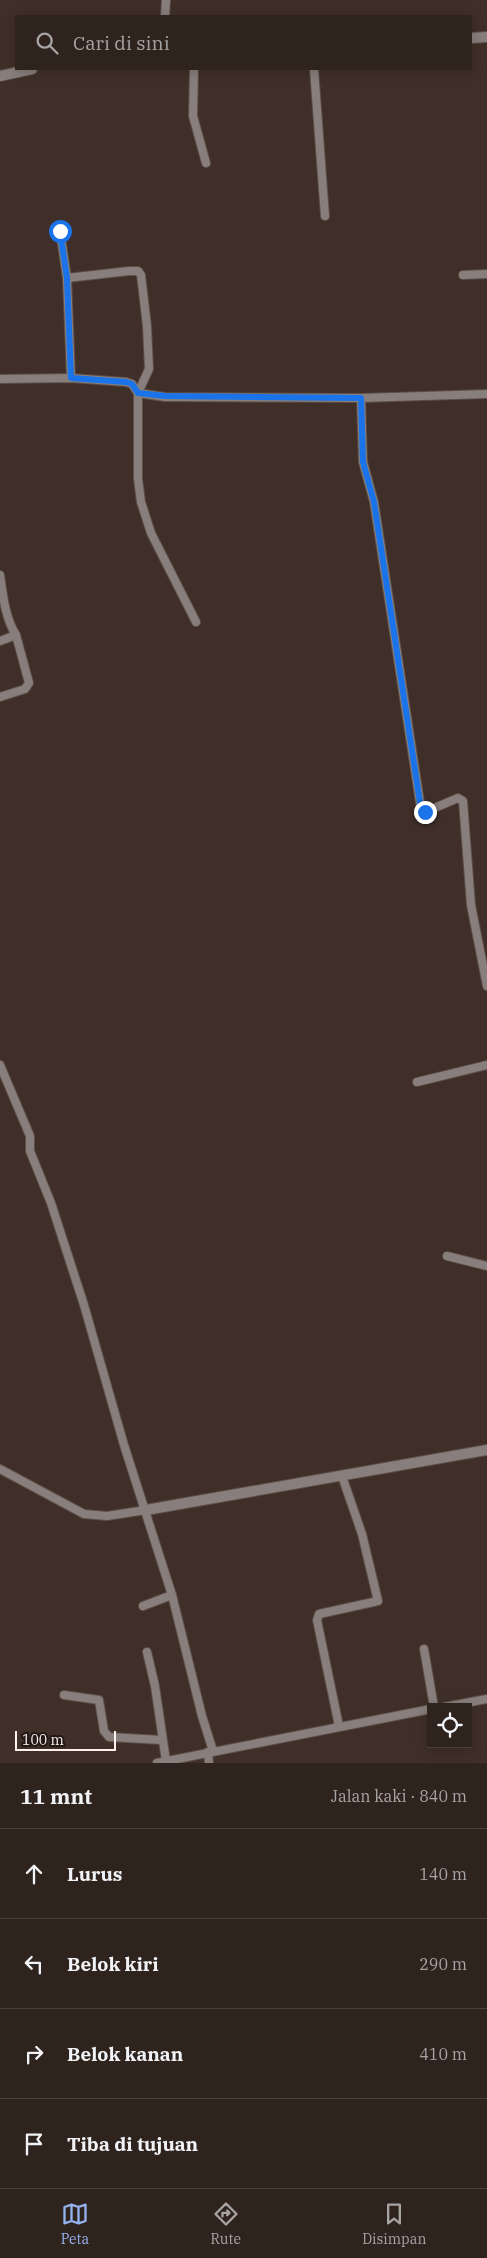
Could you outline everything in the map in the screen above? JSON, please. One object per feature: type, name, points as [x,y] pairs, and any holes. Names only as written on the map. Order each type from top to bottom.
[{"type":"street","points":[[165,15],[166,0]]},
{"type":"street","points":[[472,38],[487,37]]},
{"type":"street","points":[[0,76],[27,70]]},
{"type":"street","points":[[194,70],[193,116],[206,164]]},
{"type":"street","points":[[314,70],[325,216]]},
{"type":"street","points":[[60,231],[67,278],[71,378]]},
{"type":"street","points":[[67,278],[129,271],[140,273],[147,326],[149,369],[138,393],[138,478],[141,502],[151,533],[196,622]]},
{"type":"street","points":[[463,275],[487,274]]},
{"type":"street","points":[[0,379],[71,378],[126,382],[132,384],[138,393],[165,396],[361,398],[487,394]]},
{"type":"street","points":[[361,398],[363,462],[374,502],[421,809],[425,812],[458,798],[463,801],[471,905],[487,986]]},
{"type":"street","points":[[0,575],[11,628],[16,635],[29,683],[25,689],[0,697]]},
{"type":"street","points":[[0,641],[16,635]]},
{"type":"street","points":[[0,1065],[30,1136],[30,1151],[51,1203],[84,1306],[124,1445],[172,1595],[211,1751],[210,1763]]},
{"type":"street","points":[[417,1082],[487,1065]]},
{"type":"street","points":[[447,1256],[487,1266]]},
{"type":"street","points":[[0,1469],[84,1514],[107,1516],[487,1450]]},
{"type":"street","points":[[338,1726],[316,1620],[320,1614],[378,1601],[362,1534],[342,1476]]},
{"type":"street","points":[[143,1606],[172,1595]]},
{"type":"street","points":[[424,1649],[431,1703]]},
{"type":"street","points":[[147,1652],[155,1686],[161,1740],[166,1761]]},
{"type":"street","points":[[64,1695],[99,1700],[104,1731],[109,1737],[161,1740]]},
{"type":"street","points":[[466,1703],[487,1699]]},
{"type":"street","points":[[157,1763],[427,1709]]},
{"type":"route","points":[[60,231],[67,278],[71,378],[126,382],[132,384],[138,393],[165,396],[361,398],[363,462],[374,502],[421,809],[425,812]]}]
